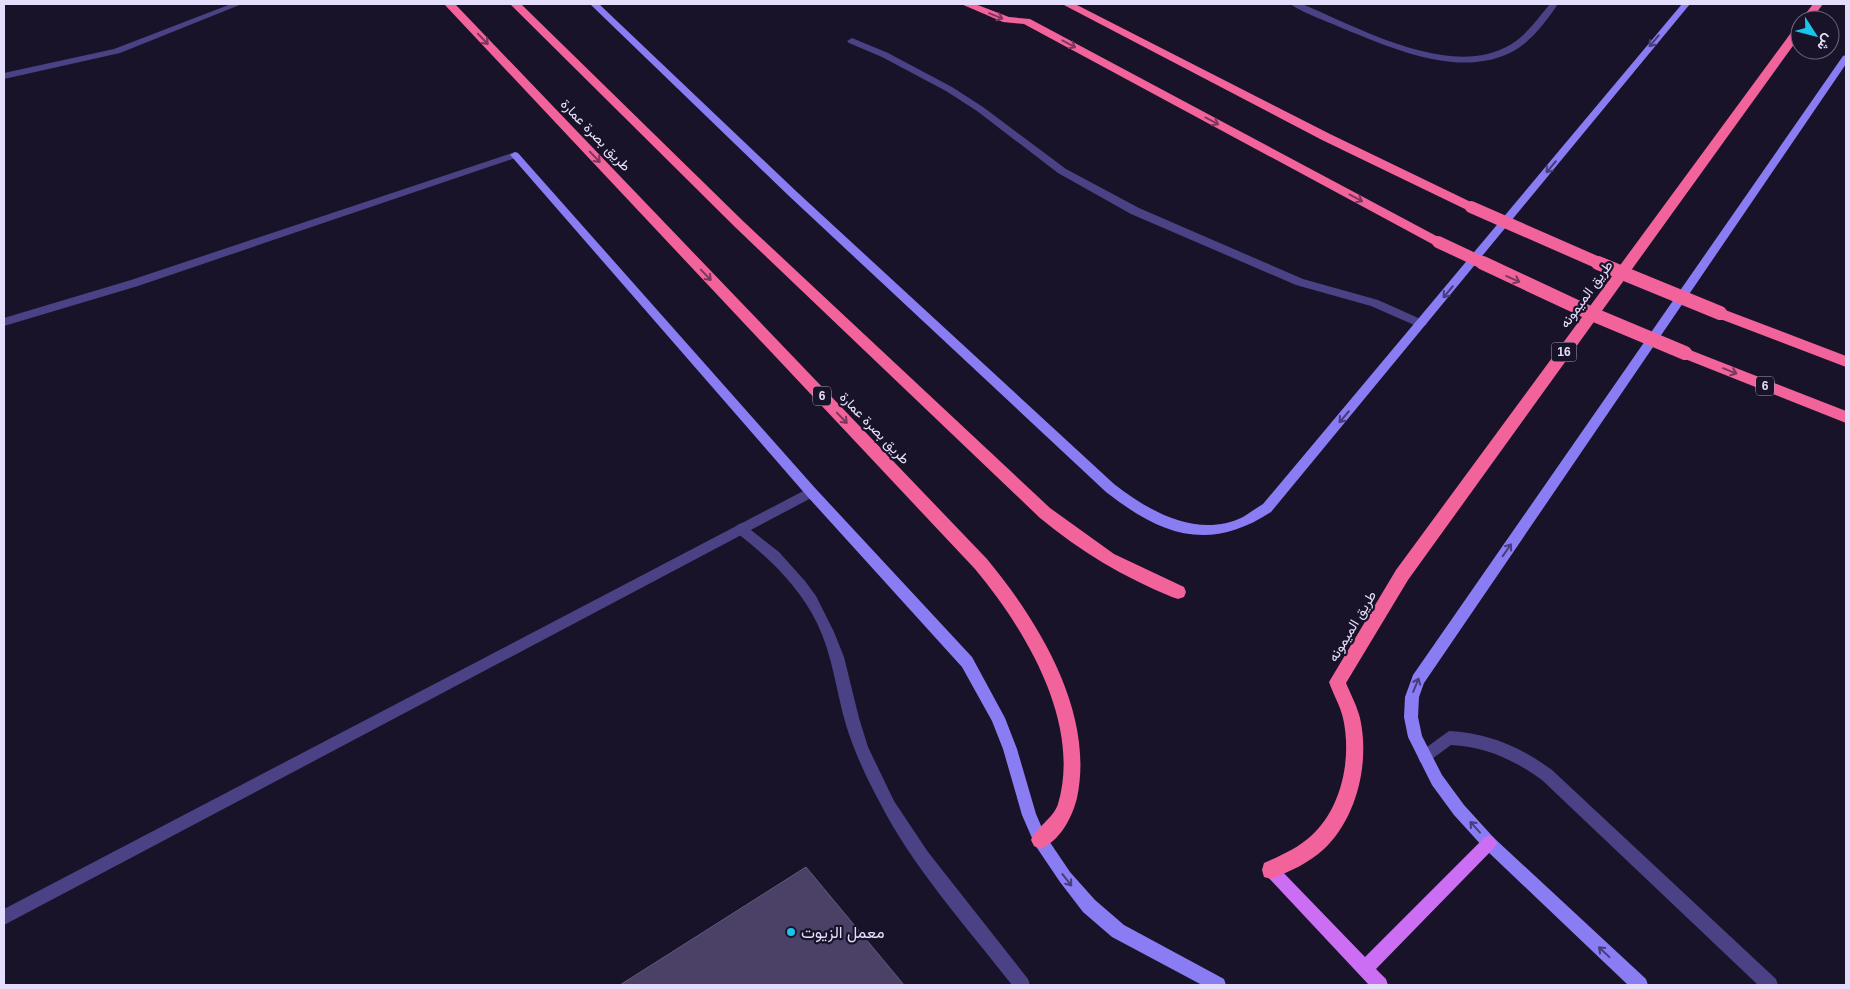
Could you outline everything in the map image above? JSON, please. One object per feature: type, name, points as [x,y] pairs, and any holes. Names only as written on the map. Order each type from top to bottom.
[{"type":"highway","name":"طريق بصرة عمارة","points":[[449,4],[981,564],[1006,594],[1028,626],[1047,662],[1061,703],[1068,738],[1072,771],[1071,790],[1065,809],[1055,826],[1040,840]]},
{"type":"highway","points":[[515,4],[739,224],[1052,519],[1073,537],[1105,559],[1140,578],[1178,592]]},
{"type":"highway","name":"6","points":[[966,4],[1007,20],[1026,22],[1438,242],[1592,314],[1846,417]]},
{"type":"highway","points":[[1067,4],[1326,137],[1549,243],[1846,362]]},
{"type":"highway","name":"طريق الميمونه","points":[[1271,870],[1303,854],[1329,829],[1346,799],[1355,760],[1352,720],[1337,682],[1402,575],[1790,42]]},
{"type":"main road","points":[[594,4],[793,194],[1129,504],[1151,517],[1176,526],[1202,530],[1228,529],[1251,521],[1280,494],[1686,4]]},
{"type":"main road","points":[[1640,985],[1489,843],[1459,810],[1437,780],[1414,737],[1411,717],[1412,697],[1418,680],[1846,58]]},
{"type":"main road","points":[[516,155],[811,492],[967,662],[998,718],[1010,749],[1029,815],[1040,840],[1089,906],[1118,931],[1218,985]]},
{"type":"main road","points":[[1365,969],[1489,843]]},
{"type":"main road","points":[[1271,870],[1380,985]]},
{"type":"street","points":[[4,76],[117,51],[238,4]]},
{"type":"street","points":[[1294,4],[1411,51],[1440,58],[1460,60],[1479,59],[1510,50],[1521,42],[1554,4]]},
{"type":"street","points":[[852,41],[885,55],[949,89],[980,109],[1062,171],[1135,211],[1300,282],[1374,303],[1421,324]]},
{"type":"street","points":[[4,322],[134,283],[516,155]]},
{"type":"street","points":[[4,917],[811,492]]},
{"type":"street","points":[[742,529],[768,548],[791,571],[810,597],[826,626],[838,659],[854,728],[867,763],[890,809],[919,853],[1022,985]]},
{"type":"street","points":[[1425,757],[1449,738],[1468,738],[1495,745],[1529,761],[1547,775],[1644,869],[1770,985]]},
{"type":"building","name":"معمل الزيوت","points":[[806,867],[904,985],[620,985]]},
{"type":"place","name":"معمل الزيوت","points":[[791,932]]}]
